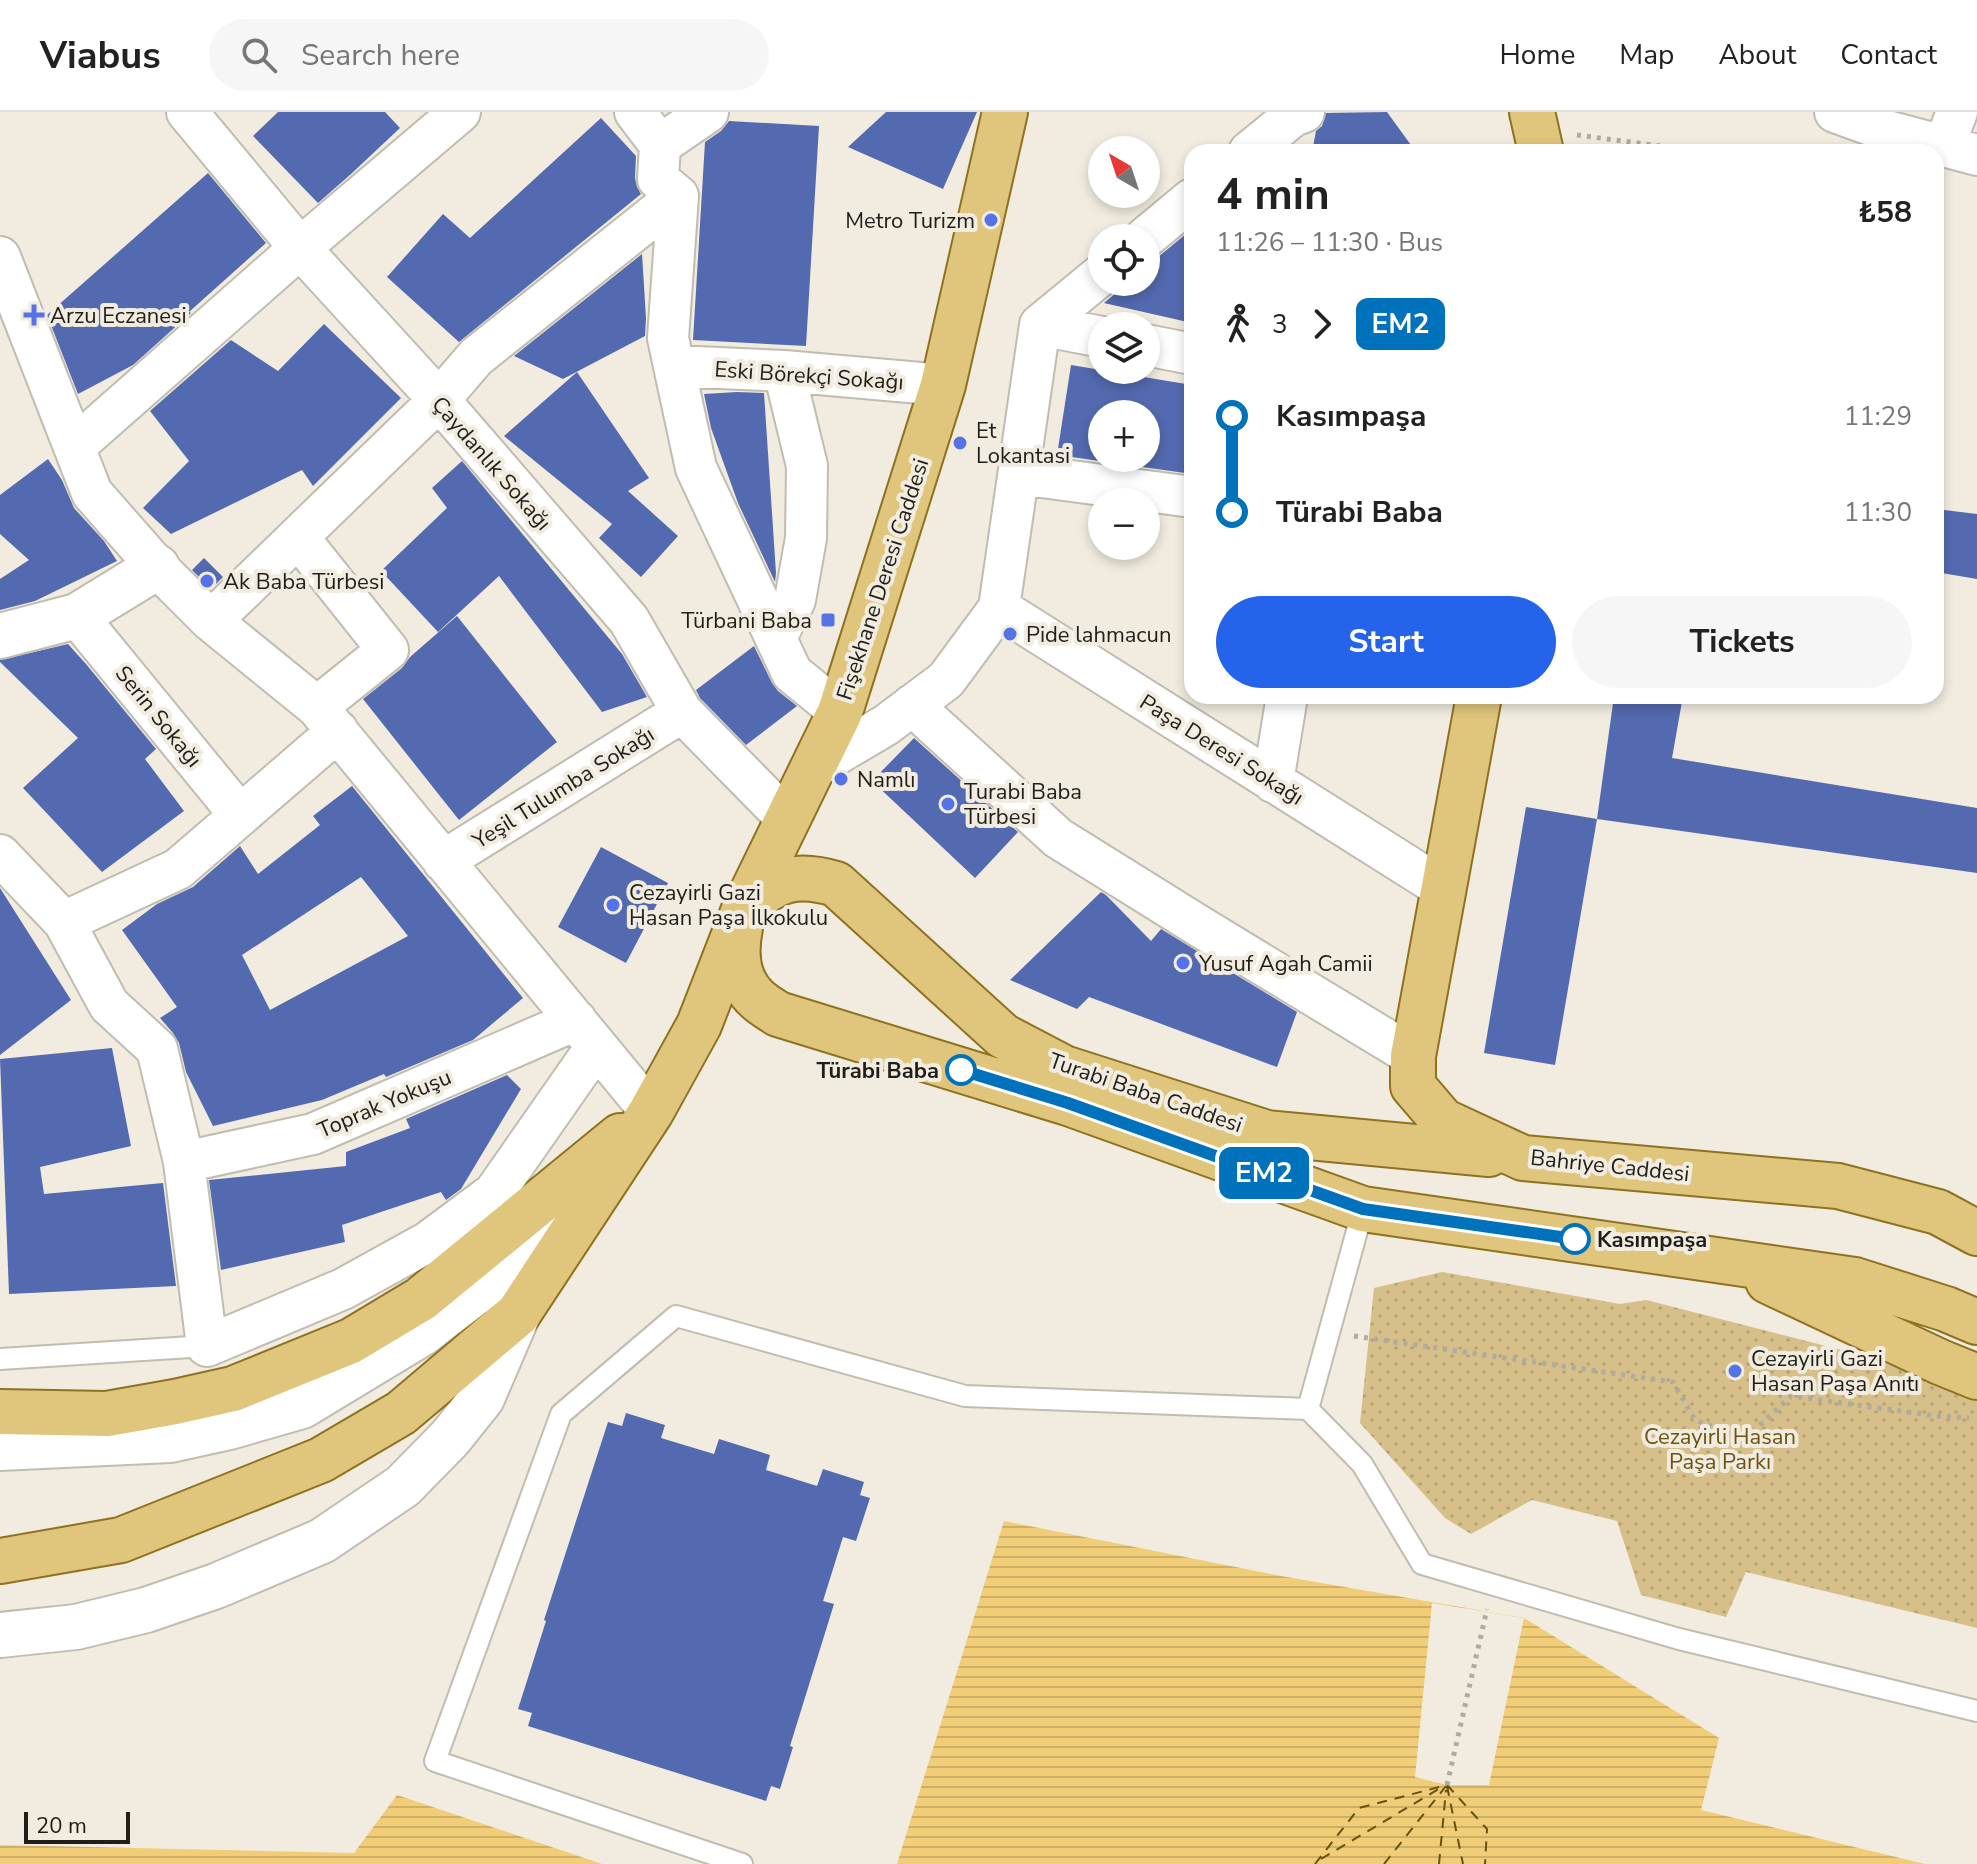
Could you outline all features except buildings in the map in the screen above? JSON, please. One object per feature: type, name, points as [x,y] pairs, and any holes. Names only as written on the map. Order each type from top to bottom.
[{"type":"main road","name":"Fişekhane Deresi Caddesi","points":[[0,1561],[121,1540],[321,1460],[401,1413],[518,1314],[651,1112],[699,1025],[745,907],[840,712],[943,385],[1005,112]]},
{"type":"main road","name":"Bahriye Caddesi","points":[[1478,704],[1413,1056],[1413,1086],[1443,1121],[1523,1158],[1838,1186],[1938,1212],[1977,1233]]},
{"type":"main road","name":"Turabi Baba Caddesi","points":[[745,907],[763,889],[785,880],[814,877],[836,884],[1003,1036],[1064,1068],[1252,1129],[1523,1158]]},
{"type":"main road","points":[[745,907],[737,944],[740,975],[755,998],[778,1014],[1068,1103],[1363,1209],[1855,1280],[1977,1322]]},
{"type":"main road","points":[[699,1025],[778,1014]]},
{"type":"main road","points":[[0,1412],[107,1414],[175,1402],[233,1389],[351,1341],[421,1299],[651,1112]]},
{"type":"main road","points":[[1838,1186],[1977,1196]]},
{"type":"main road","points":[[1726,1261],[1977,1377]]},
{"type":"street","name":"Çaydanlık Sokağı","points":[[187,112],[300,248],[439,400],[629,620],[682,712],[787,819]]},
{"type":"street","points":[[635,112],[660,145],[658,179],[678,196]]},
{"type":"street","points":[[660,145],[708,112]]},
{"type":"street","points":[[1835,112],[1887,131],[1959,138]]},
{"type":"street","points":[[74,447],[300,248],[436,119]]},
{"type":"street","points":[[1261,144],[1294,123]]},
{"type":"street","points":[[678,196],[668,338],[696,468],[792,673],[840,712]]},
{"type":"street","points":[[211,621],[439,400],[476,357],[678,196]]},
{"type":"street","points":[[1160,226],[1184,206]]},
{"type":"street","points":[[1,263],[92,493],[157,567],[211,621],[327,719],[651,1112]]},
{"type":"street","points":[[812,769],[886,725],[946,680],[999,608],[1040,325],[1088,286]]},
{"type":"street","points":[[1040,325],[1088,334]]},
{"type":"street","points":[[1160,348],[1184,352]]},
{"type":"street","name":"Eski Börekçi Sokağı","points":[[674,366],[784,371],[943,385]]},
{"type":"street","points":[[776,638],[795,600],[806,538],[807,466],[784,371]]},
{"type":"street","points":[[1019,474],[1184,496]]},
{"type":"street","points":[[64,922],[178,869],[240,815],[388,650],[298,537]]},
{"type":"street","points":[[0,636],[77,616],[157,567]]},
{"type":"street","name":"Paşa Deresi Sokağı","points":[[999,608],[1194,713],[1273,782],[1444,889]]},
{"type":"street","name":"Serin Sokağı","points":[[77,616],[240,815]]},
{"type":"street","points":[[1273,782],[1286,704]]},
{"type":"street","points":[[912,705],[1058,838],[1413,1056]]},
{"type":"street","name":"Yeşil Tulumba Sokağı","points":[[443,861],[682,712]]},
{"type":"street","points":[[0,855],[64,922],[109,1005],[157,1049],[184,1162],[207,1346],[343,1289],[428,1242],[494,1193],[586,1034]]},
{"type":"street","name":"Toprak Yokuşu","points":[[184,1162],[313,1134],[586,1034]]},
{"type":"street","points":[[0,1448],[170,1440],[302,1406],[421,1334],[489,1282],[589,1161]]},
{"type":"street","points":[[0,1635],[76,1627],[146,1610],[216,1586],[322,1541],[403,1486],[450,1438],[482,1398],[518,1314]]},
{"type":"lane","points":[[1308,1409],[1363,1209]]},
{"type":"lane","points":[[742,1864],[435,1761],[561,1414],[676,1316],[965,1396],[1308,1409],[1362,1464],[1422,1564],[1679,1639],[1977,1711]]},
{"type":"lane","points":[[0,1359],[207,1346]]},
{"type":"path","points":[[1536,131],[1641,144]]},
{"type":"path","points":[[1329,1333],[1673,1382],[1695,1420],[1745,1439],[1791,1396],[1977,1419]]},
{"type":"path","points":[[1447,1785],[1492,1584]]},
{"type":"green space","name":"Cezayirli Hasan Paşa Parkı","points":[[1442,1272],[1620,1304],[1646,1300],[1869,1357],[1977,1398],[1977,1628],[1746,1572],[1726,1617],[1641,1595],[1617,1521],[1532,1500],[1471,1534],[1445,1518],[1360,1423],[1374,1288]]},
{"type":"shaded area","points":[[1004,1521],[1281,1576],[1524,1618],[1719,1738],[1701,1810],[1925,1864],[897,1864]]},
{"type":"shaded area","points":[[397,1795],[602,1864],[0,1864],[0,1845],[354,1853]]},
{"type":"pier","points":[[1432,1603],[1524,1618],[1489,1785],[1447,1785],[1415,1777]]},
{"type":"ferry route","points":[[1315,1864],[1359,1808],[1447,1785],[1487,1829],[1485,1864]]},
{"type":"ferry route","points":[[1384,1864],[1446,1786]]},
{"type":"ferry route","points":[[1447,1786],[1463,1864]]},
{"type":"ferry route","points":[[1321,1859],[1442,1787]]},
{"type":"ferry route","points":[[1439,1864],[1446,1790]]},
{"type":"bus line","name":"EM2","points":[[961,1070],[1068,1103],[1363,1209],[1575,1239]]},
{"type":"place","name":"Metro Turizm","points":[[991,220]]},
{"type":"place","name":"Arzu Eczanesi","points":[[34,315]]},
{"type":"place","name":"Et Lokantasi","points":[[960,443]]},
{"type":"place","name":"Ak Baba Türbesi","points":[[207,581]]},
{"type":"place","name":"Türbani Baba","points":[[828,620]]},
{"type":"place","name":"Pide lahmacun","points":[[1010,634]]},
{"type":"place","name":"Namlı","points":[[841,779]]},
{"type":"place","name":"Turabi Baba Türbesi","points":[[948,804]]},
{"type":"place","name":"Cezayirli Gazi Hasan Paşa İlkokulu","points":[[613,905]]},
{"type":"place","name":"Yusuf Agah Camii","points":[[1183,963]]},
{"type":"place","name":"Türabi Baba","points":[[961,1070]]},
{"type":"place","name":"Kasımpaşa","points":[[1575,1239]]},
{"type":"place","name":"Cezayirli Gazi Hasan Paşa Anıtı","points":[[1735,1371]]}]
